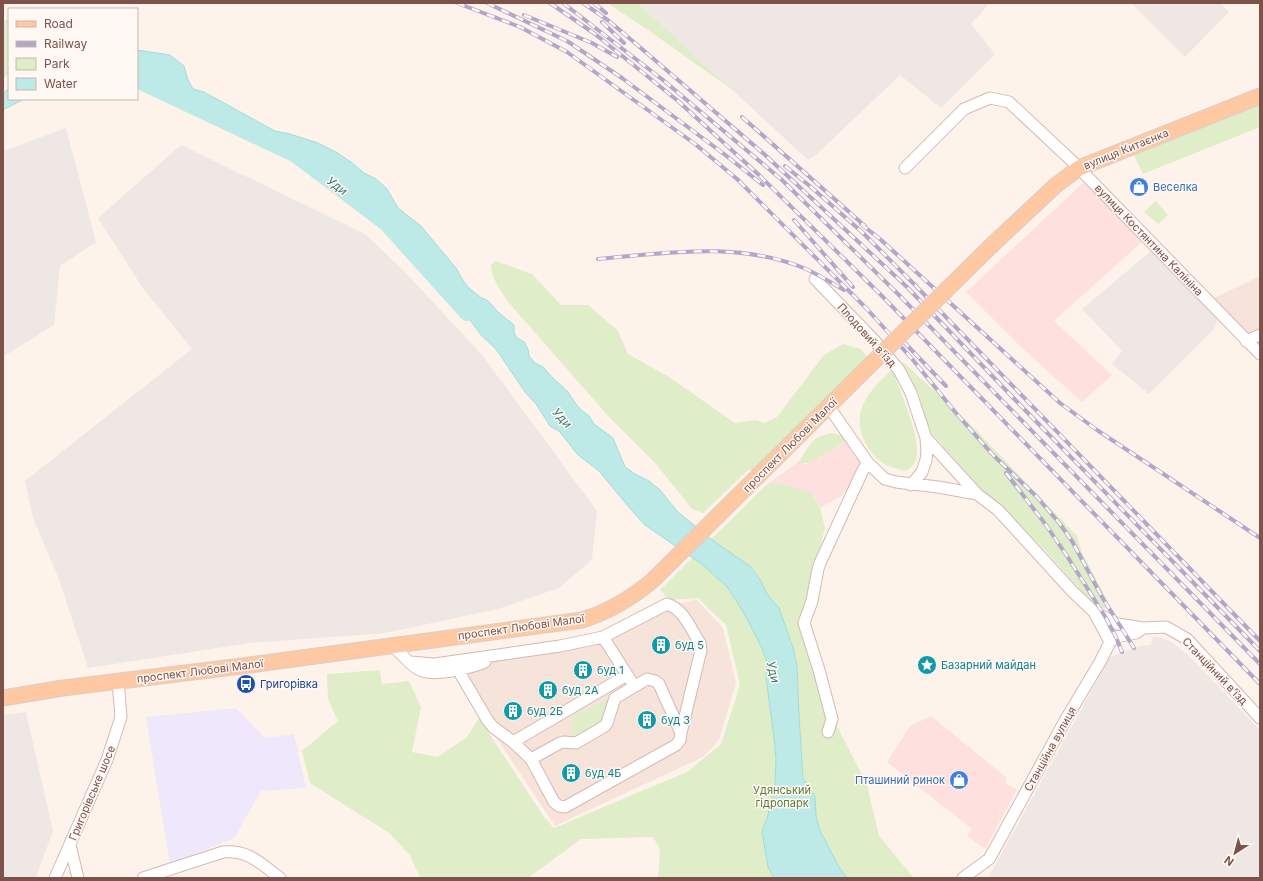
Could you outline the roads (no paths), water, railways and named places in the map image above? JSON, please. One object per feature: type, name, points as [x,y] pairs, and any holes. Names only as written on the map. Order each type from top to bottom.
[{"type":"main road","name":"вулиця Китаєнка","points":[[991,246],[1055,186],[1079,168],[1260,96]]},
{"type":"main road","name":"проспект Любові Малої","points":[[3,698],[63,688],[242,666],[582,620],[597,616],[625,602],[652,581],[991,246]]},
{"type":"street","name":"вулиця Костянтина Калініна","points":[[905,168],[964,109],[990,98],[1009,102],[1079,168],[1260,354]]},
{"type":"street","name":"Плодовий в'їзд","points":[[815,279],[874,340],[899,370],[911,393],[926,438],[926,460],[922,472],[911,484]]},
{"type":"street","points":[[1246,340],[1260,335]]},
{"type":"street","points":[[829,407],[868,463],[885,479],[977,494]]},
{"type":"street","points":[[926,438],[977,494],[998,510],[1072,591],[1094,612],[1118,624],[1143,628]]},
{"type":"street","points":[[828,732],[832,719],[823,683],[804,623],[812,601],[820,562],[868,463]]},
{"type":"street","points":[[409,662],[435,664],[560,646],[602,637],[667,604],[674,606],[679,610],[700,643],[701,650],[682,733],[680,740],[676,745],[565,807],[559,806],[554,802],[531,759],[488,721],[458,670]]},
{"type":"street","points":[[1094,612],[1110,642],[1116,637],[1136,633],[1143,628]]},
{"type":"street","name":"Станційний в’їзд","points":[[1143,628],[1166,627],[1187,639],[1260,718]]},
{"type":"street","points":[[602,637],[634,687]]},
{"type":"street","name":"Станційна вулиця","points":[[963,878],[989,859],[1110,642]]},
{"type":"street","points":[[392,645],[416,668],[430,673],[458,670],[482,664],[509,653]]},
{"type":"street","points":[[513,742],[627,675]]},
{"type":"street","points":[[531,759],[560,743],[576,743],[605,726],[615,698],[647,679],[655,681],[659,684],[682,733]]},
{"type":"street","name":"Григорівське шосе","points":[[55,878],[107,760],[121,717],[118,681]]},
{"type":"street","points":[[70,845],[78,878]]},
{"type":"street","points":[[144,878],[216,854],[232,851],[246,854],[280,878]]},
{"type":"water","points":[[138,50],[170,55],[184,66],[188,80],[193,89],[204,92],[275,131],[318,143],[336,152],[364,173],[376,179],[387,189],[398,208],[421,226],[456,268],[469,288],[480,297],[488,301],[499,313],[514,325],[516,337],[524,342],[528,349],[529,356],[535,363],[543,367],[568,392],[576,404],[589,416],[594,424],[613,438],[625,467],[649,481],[660,490],[678,512],[715,542],[751,567],[761,581],[767,594],[779,608],[793,648],[797,666],[803,778],[815,796],[816,816],[820,831],[839,867],[847,878],[774,878],[768,867],[762,832],[768,815],[775,782],[776,760],[766,677],[767,662],[762,648],[745,615],[728,588],[703,565],[645,525],[599,471],[577,454],[560,432],[550,426],[496,349],[482,336],[432,269],[408,246],[389,231],[350,194],[313,164],[264,134],[180,96],[138,81]]},
{"type":"water","points":[[8,90],[8,100],[22,100],[3,110],[3,93]]},
{"type":"waterway","name":"Уди","points":[[138,80],[296,155],[386,223],[467,313]]},
{"type":"railway","points":[[457,3],[520,27],[567,52],[695,144],[737,179],[867,309],[913,360],[956,413],[993,455],[1037,497],[1060,524],[1072,541],[1102,597],[1134,648]]},
{"type":"railway","points":[[487,3],[567,41],[622,78],[763,185]]},
{"type":"railway","points":[[550,3],[595,34],[678,101],[759,175],[881,295],[1260,684]]},
{"type":"railway","points":[[563,3],[663,80],[782,180],[898,294],[1260,664]]},
{"type":"railway","points":[[583,3],[609,21],[764,154],[907,287],[1260,651]]},
{"type":"railway","points":[[594,3],[606,13]]},
{"type":"railway","points":[[524,15],[592,43],[617,57]]},
{"type":"railway","points":[[602,22],[624,43]]},
{"type":"railway","points":[[742,117],[865,226]]},
{"type":"railway","points":[[785,166],[863,233],[1260,641]]},
{"type":"railway","points":[[794,220],[853,287]]},
{"type":"railway","points":[[861,224],[880,239],[1060,403],[1097,430],[1260,538]]},
{"type":"railway","points":[[598,259],[703,251],[755,255],[781,260],[806,269],[844,290]]},
{"type":"railway","points":[[903,341],[946,386]]},
{"type":"railway","points":[[1006,473],[1046,525],[1067,556],[1106,618],[1122,652]]},
{"type":"place","name":"Веселка","points":[[1139,187]]},
{"type":"place","name":"буд 5","points":[[661,645]]},
{"type":"place","name":"Базарний майдан","points":[[927,665]]},
{"type":"place","name":"буд 1","points":[[583,670]]},
{"type":"place","name":"Григорівка","points":[[246,684]]},
{"type":"place","name":"буд 2А","points":[[548,690]]},
{"type":"place","name":"буд 2Б","points":[[513,711]]},
{"type":"place","name":"буд 3","points":[[647,720]]},
{"type":"place","name":"буд 4Б","points":[[571,773]]},
{"type":"place","name":"Пташиний ринок","points":[[959,780]]},
{"type":"park label","name":"Удянський гідропарк","points":[[782,796]]}]
